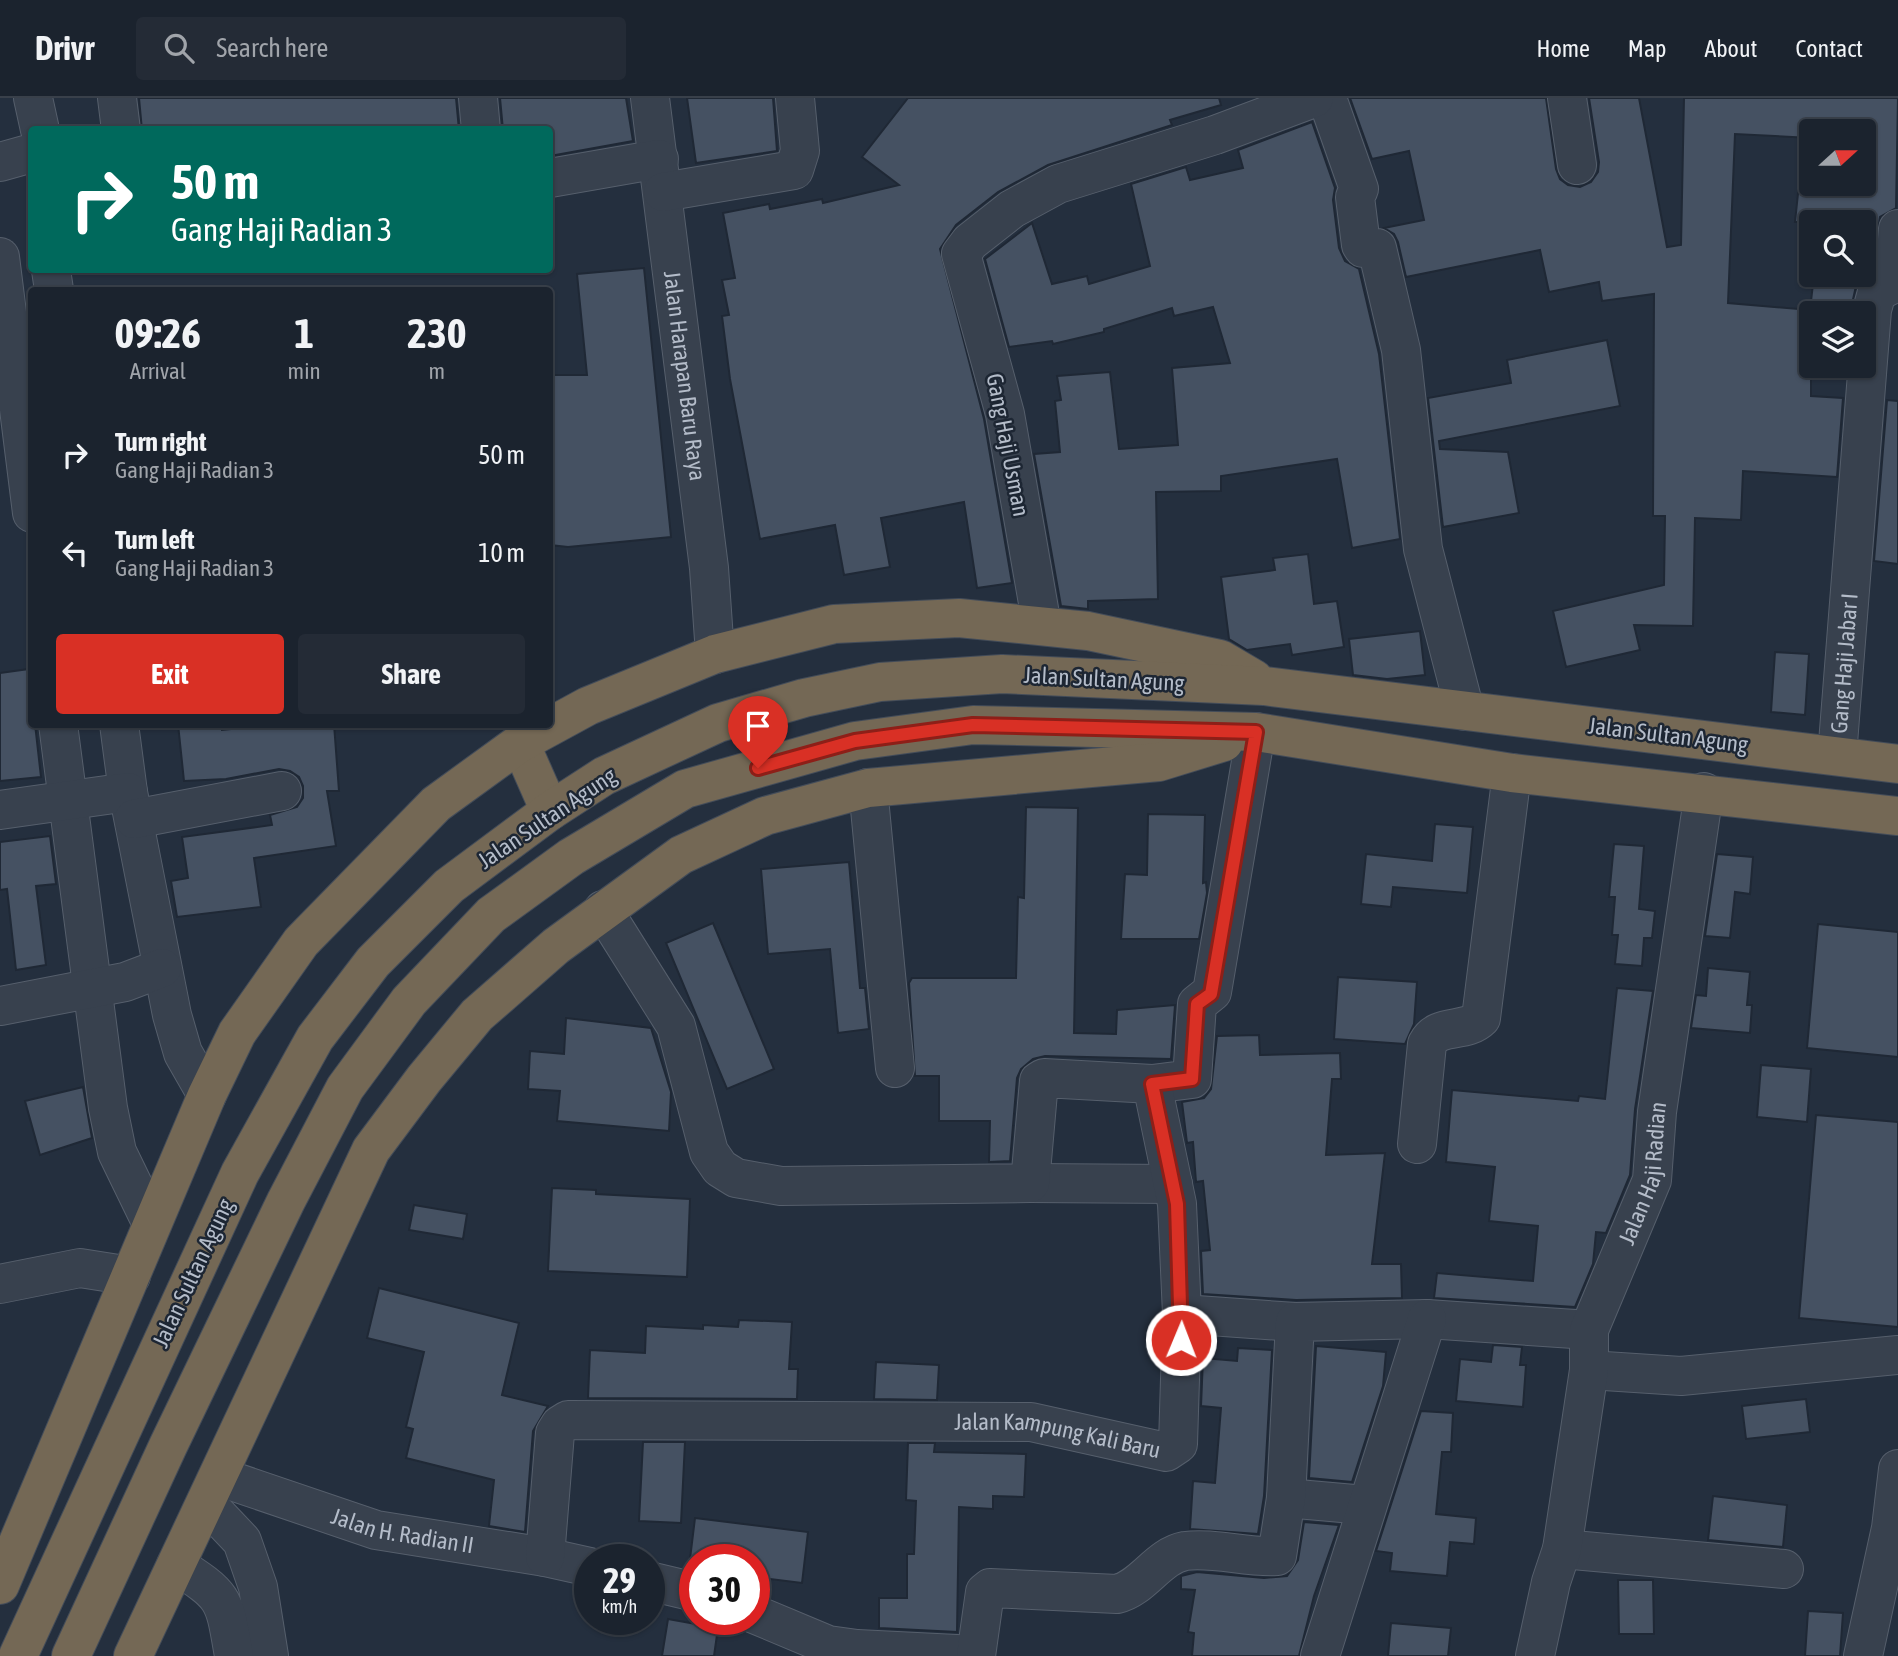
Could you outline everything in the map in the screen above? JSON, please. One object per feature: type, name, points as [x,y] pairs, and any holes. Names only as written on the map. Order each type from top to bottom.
[{"type":"highway","points":[[553,725],[588,706],[715,654],[834,624],[959,618],[1088,631],[1220,659],[1264,686]]},
{"type":"highway","name":"Jalan Sultan Agung","points":[[18,1656],[240,1173],[315,1038],[373,961],[449,886],[550,811],[604,776],[718,723],[804,698],[880,682],[1002,674],[1264,686],[1898,764]]},
{"type":"highway","name":"Jalan Sultan Agung","points":[[71,1656],[180,1422],[345,1088],[409,1001],[491,915],[571,857],[685,789],[855,741],[973,725],[1256,732],[1512,773],[1704,792],[1898,816]]},
{"type":"highway","points":[[0,1585],[207,1095],[237,1034],[302,942],[436,804],[520,743],[548,728]]},
{"type":"highway","points":[[133,1656],[371,1150],[424,1079],[477,1015],[556,946],[681,855],[765,816],[868,788],[1159,762],[1256,732]]},
{"type":"highway","points":[[1698,739],[1704,792]]},
{"type":"highway","points":[[520,743],[550,811]]},
{"type":"highway","points":[[1827,807],[1837,756]]},
{"type":"street","points":[[33,98],[39,126]]},
{"type":"street","points":[[117,98],[120,126]]},
{"type":"street","points":[[478,98],[481,126]]},
{"type":"street","name":"Jalan Harapan Baru Raya","points":[[650,98],[709,568],[715,654]]},
{"type":"street","points":[[553,178],[789,172],[796,168],[800,151],[795,98]]},
{"type":"street","name":"Gang Haji Usman","points":[[1042,626],[1005,414],[960,256],[970,242],[1012,209],[1058,184],[1215,135],[1314,98]]},
{"type":"street","points":[[1327,98],[1359,189],[1355,197],[1361,245],[1363,248],[1377,248],[1394,313],[1401,350],[1423,549],[1465,711]]},
{"type":"street","points":[[1567,98],[1577,166]]},
{"type":"street","points":[[0,162],[28,154]]},
{"type":"street","name":"Gang Haji Jabar I","points":[[1837,756],[1872,310],[1877,292],[1893,284],[1898,229]]},
{"type":"street","points":[[0,257],[28,476]]},
{"type":"street","points":[[60,728],[103,800],[162,968],[183,1053],[207,1095]]},
{"type":"street","points":[[117,728],[103,800],[108,1108],[117,1152],[152,1224]]},
{"type":"street","points":[[1030,1183],[1039,1081],[1044,1078],[1152,1084],[1192,1079],[1197,1004],[1211,994],[1256,732]]},
{"type":"street","points":[[1417,1144],[1427,1044],[1438,1031],[1465,1027],[1480,1017],[1512,773]]},
{"type":"street","points":[[868,788],[895,1068]]},
{"type":"street","points":[[0,810],[103,800],[282,791]]},
{"type":"street","name":"Jalan Haji Radian","points":[[1535,1656],[1551,1582],[1562,1549],[1589,1370],[1589,1330],[1652,1180],[1657,1112],[1704,792]]},
{"type":"street","points":[[603,910],[676,1026],[698,1100],[709,1152],[729,1175],[781,1186],[1173,1184]]},
{"type":"street","points":[[0,1006],[107,985],[162,968]]},
{"type":"street","name":"Jalan Kampung Kali Baru","points":[[545,1557],[555,1433],[560,1424],[568,1420],[1031,1422],[1166,1452],[1178,1444],[1182,1314],[1177,1204],[1152,1084]]},
{"type":"street","points":[[0,1284],[80,1268],[131,1276]]},
{"type":"street","points":[[1182,1314],[1295,1322],[1427,1319],[1589,1330]]},
{"type":"street","points":[[1320,1656],[1427,1319]]},
{"type":"street","points":[[770,1621],[828,1645],[976,1656],[988,1589],[1117,1594],[1130,1589],[1154,1569],[1186,1551],[1275,1557],[1286,1498],[1295,1322]]},
{"type":"street","points":[[1589,1370],[1681,1376],[1898,1355]]},
{"type":"street","points":[[1863,1656],[1891,1528],[1898,1469]]},
{"type":"street","points":[[213,1490],[242,1541],[258,1587],[269,1656]]},
{"type":"street","name":"Jalan H. Radian II","points":[[213,1490],[376,1530],[574,1563]]},
{"type":"street","points":[[1286,1498],[1366,1505]]},
{"type":"street","points":[[1562,1549],[1784,1569]]},
{"type":"street","points":[[176,1565],[209,1586],[223,1602],[234,1656]]},
{"type":"building","points":[[139,98],[456,98],[459,126],[142,126]]},
{"type":"building","points":[[500,98],[626,98],[633,141],[553,155],[553,126],[503,126]]},
{"type":"building","points":[[687,98],[773,98],[777,151],[696,163]]},
{"type":"building","points":[[908,98],[1219,98],[1221,105],[1170,120],[1172,125],[1048,165],[998,192],[956,225],[940,249],[984,419],[1012,583],[977,588],[964,502],[881,518],[890,567],[844,575],[835,525],[760,539],[730,379],[722,316],[729,315],[722,280],[735,278],[723,213],[769,204],[770,209],[822,199],[823,203],[899,185],[862,157]]},
{"type":"building","points":[[1350,98],[1546,98],[1556,169],[1560,179],[1568,185],[1580,187],[1591,182],[1598,172],[1599,162],[1589,98],[1639,98],[1667,247],[1681,245],[1684,98],[1898,98],[1896,208],[1880,217],[1876,243],[1876,210],[1799,210],[1799,222],[1795,222],[1799,184],[1799,196],[1876,196],[1876,119],[1799,119],[1799,137],[1735,134],[1728,303],[1799,309],[1799,378],[1811,378],[1811,396],[1843,398],[1837,477],[1743,471],[1741,520],[1695,518],[1693,626],[1634,625],[1640,650],[1566,667],[1553,611],[1664,585],[1665,516],[1653,516],[1654,294],[1602,301],[1599,282],[1549,292],[1540,250],[1406,277],[1398,242],[1394,234],[1384,228],[1424,220],[1409,151],[1372,159]]},
{"type":"building","points":[[1312,122],[1335,188],[1333,200],[1339,248],[1345,261],[1359,269],[1379,354],[1400,539],[1352,548],[1337,459],[1221,476],[1221,491],[1156,492],[1158,599],[1088,601],[1088,609],[1061,606],[1034,454],[1060,452],[1055,401],[1061,400],[1057,376],[1110,372],[1119,449],[1178,445],[1172,368],[1230,363],[1213,307],[1174,316],[1172,308],[1104,329],[1104,332],[1053,344],[1052,341],[1009,347],[985,259],[1032,223],[1052,284],[1087,276],[1089,284],[1150,266],[1131,184],[1186,167],[1190,180],[1243,168],[1238,150]]},
{"type":"building","points":[[644,268],[671,537],[568,547],[553,545],[553,375],[587,375],[577,274]]},
{"type":"building","points":[[1813,287],[1856,287],[1853,301],[1811,301]]},
{"type":"building","points":[[1607,340],[1620,406],[1439,441],[1440,449],[1508,452],[1519,513],[1443,527],[1428,398],[1511,383],[1507,360]]},
{"type":"building","points":[[1887,400],[1898,401],[1898,564],[1874,561]]},
{"type":"building","points":[[1308,554],[1314,604],[1337,601],[1344,647],[1292,655],[1290,644],[1247,650],[1229,639],[1221,577],[1275,570],[1273,558]]},
{"type":"building","points":[[1420,631],[1425,675],[1387,679],[1353,675],[1349,639]]},
{"type":"building","points":[[1775,652],[1809,654],[1805,715],[1771,712]]},
{"type":"building","points":[[28,669],[28,728],[35,728],[41,777],[0,781],[0,673]]},
{"type":"building","points":[[178,728],[334,728],[339,791],[327,791],[336,846],[254,858],[261,907],[177,917],[171,881],[188,878],[182,837],[272,825],[270,815],[297,807],[303,798],[303,786],[299,777],[290,771],[279,769],[226,779],[184,781]]},
{"type":"building","points":[[1026,807],[1078,808],[1074,1033],[1116,1034],[1117,1010],[1175,1005],[1171,1059],[1045,1056],[1033,1059],[1021,1069],[1017,1078],[1010,1161],[989,1162],[990,1121],[939,1121],[939,1076],[915,1076],[909,983],[912,978],[1016,978],[1018,897],[1024,898]]},
{"type":"building","points":[[1148,814],[1205,815],[1203,883],[1206,882],[1207,893],[1199,939],[1121,939],[1125,874],[1147,875]]},
{"type":"building","points":[[1435,824],[1473,827],[1467,893],[1393,887],[1391,907],[1361,904],[1366,854],[1432,861]]},
{"type":"building","points":[[50,836],[56,884],[36,886],[46,965],[16,970],[7,889],[0,890],[0,842]]},
{"type":"building","points":[[1614,844],[1644,846],[1639,909],[1655,911],[1652,938],[1644,938],[1642,966],[1615,964],[1618,935],[1612,935],[1615,897],[1609,897]]},
{"type":"building","points":[[1717,854],[1753,857],[1750,894],[1735,892],[1730,938],[1705,936]]},
{"type":"building","points":[[849,862],[860,988],[865,988],[869,1029],[838,1033],[830,949],[768,954],[761,869]]},
{"type":"building","points":[[713,923],[774,1069],[727,1089],[666,943]]},
{"type":"building","points":[[1818,924],[1898,932],[1898,1057],[1807,1048]]},
{"type":"building","points":[[1708,968],[1750,972],[1747,1005],[1752,1005],[1750,1033],[1691,1028],[1696,995],[1706,996]]},
{"type":"building","points":[[1338,977],[1417,982],[1414,1024],[1405,1044],[1334,1039]]},
{"type":"building","points":[[1617,988],[1653,991],[1635,1109],[1630,1175],[1606,1233],[1596,1232],[1593,1264],[1575,1307],[1434,1298],[1437,1273],[1533,1281],[1538,1226],[1489,1221],[1495,1167],[1446,1162],[1452,1090],[1578,1101],[1579,1096],[1605,1099]]},
{"type":"building","points":[[566,1018],[651,1028],[671,1092],[669,1131],[557,1121],[560,1091],[528,1089],[530,1051],[564,1054]]},
{"type":"building","points":[[1259,1035],[1260,1055],[1340,1053],[1341,1079],[1332,1079],[1326,1155],[1385,1153],[1372,1264],[1401,1264],[1402,1298],[1296,1300],[1203,1294],[1201,1251],[1210,1250],[1203,1181],[1196,1182],[1193,1142],[1187,1143],[1182,1102],[1204,1098],[1211,1089],[1217,1036]]},
{"type":"building","points":[[1761,1065],[1811,1069],[1807,1122],[1757,1117]]},
{"type":"building","points":[[83,1087],[92,1138],[40,1155],[25,1101]]},
{"type":"building","points":[[1816,1115],[1898,1122],[1898,1327],[1799,1318]]},
{"type":"building","points":[[552,1188],[596,1190],[596,1194],[690,1199],[687,1277],[548,1271]]},
{"type":"building","points":[[414,1205],[467,1214],[463,1239],[409,1230]]},
{"type":"building","points":[[379,1288],[519,1323],[502,1395],[548,1406],[533,1431],[525,1532],[489,1526],[494,1480],[406,1458],[413,1429],[406,1427],[424,1352],[367,1338]]},
{"type":"building","points":[[739,1320],[792,1322],[789,1369],[798,1369],[797,1399],[588,1398],[590,1350],[645,1353],[646,1326],[703,1329],[703,1325],[738,1327]]},
{"type":"building","points":[[1493,1345],[1522,1347],[1520,1365],[1526,1365],[1523,1407],[1456,1401],[1460,1359],[1491,1362]]},
{"type":"building","points":[[1316,1346],[1386,1352],[1383,1386],[1352,1482],[1309,1478]]},
{"type":"building","points":[[1238,1348],[1272,1350],[1264,1496],[1258,1534],[1190,1529],[1193,1481],[1215,1483],[1221,1408],[1201,1406],[1203,1358],[1237,1361]]},
{"type":"building","points":[[876,1362],[939,1365],[937,1400],[874,1399]]},
{"type":"building","points":[[1806,1399],[1810,1432],[1746,1439],[1742,1406]]},
{"type":"building","points":[[1421,1411],[1453,1413],[1451,1452],[1442,1452],[1436,1514],[1476,1518],[1474,1544],[1450,1542],[1447,1576],[1390,1571],[1392,1553],[1376,1551]]},
{"type":"building","points":[[643,1442],[685,1442],[681,1523],[639,1521]]},
{"type":"building","points":[[908,1443],[935,1443],[934,1452],[1026,1454],[1024,1497],[993,1496],[993,1509],[959,1507],[957,1632],[879,1628],[879,1598],[907,1598],[907,1554],[914,1554],[916,1501],[906,1500]]},
{"type":"building","points":[[1713,1496],[1787,1505],[1783,1547],[1708,1540]]},
{"type":"building","points":[[695,1518],[808,1532],[802,1583],[770,1579],[770,1544],[692,1544]]},
{"type":"building","points":[[1304,1522],[1339,1525],[1314,1596],[1299,1656],[1192,1656],[1194,1633],[1188,1632],[1195,1590],[1181,1589],[1181,1576],[1197,1572],[1264,1578],[1287,1576],[1298,1560]]},
{"type":"building","points":[[1618,1580],[1653,1580],[1654,1634],[1619,1634]]},
{"type":"building","points":[[1808,1611],[1843,1613],[1840,1656],[1805,1656]]},
{"type":"building","points":[[668,1619],[679,1621],[679,1635],[717,1635],[714,1656],[662,1656]]},
{"type":"building","points":[[1391,1623],[1451,1628],[1448,1656],[1388,1656]]},
{"type":"route","points":[[758,768],[855,741],[973,725],[1256,732],[1211,994],[1197,1004],[1192,1081],[1152,1084],[1177,1204],[1181,1340]]}]
